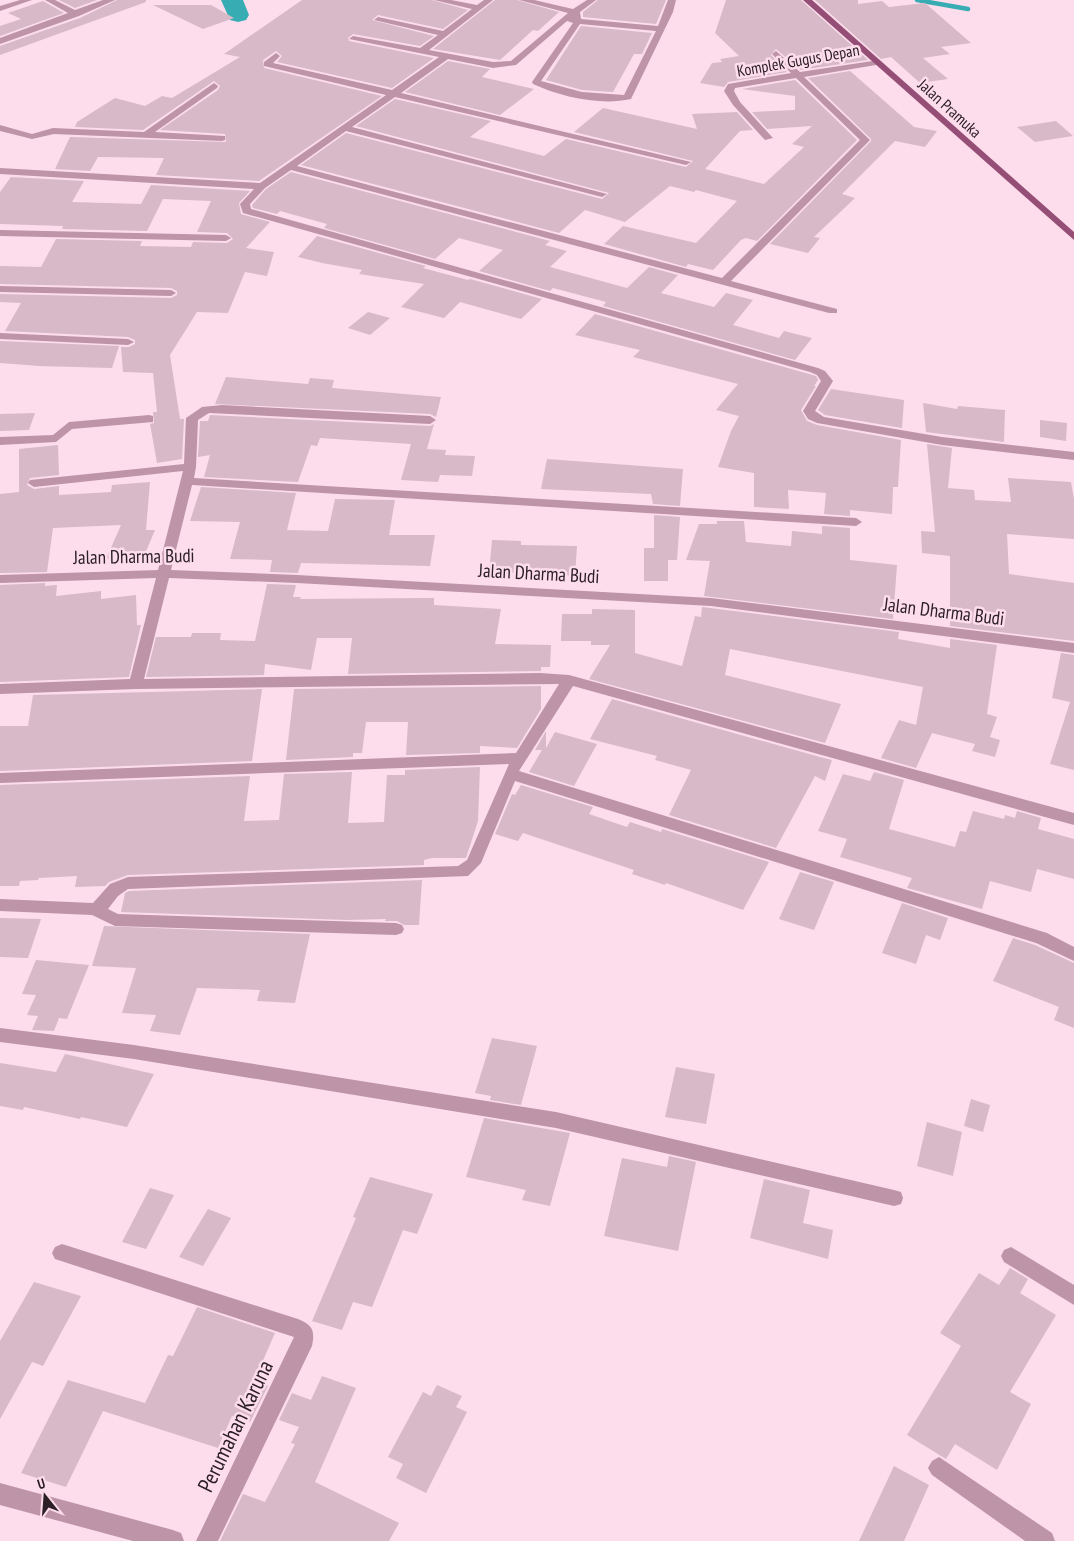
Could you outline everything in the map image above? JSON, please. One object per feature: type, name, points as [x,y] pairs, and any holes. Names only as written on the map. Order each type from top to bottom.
[{"type":"main road","name":"Jalan Pramuka","points":[[807,0],[1074,237]]},
{"type":"street","points":[[0,9],[28,0]]},
{"type":"street","points":[[49,0],[76,14]]},
{"type":"street","points":[[0,41],[111,0]]},
{"type":"street","points":[[438,0],[479,8]]},
{"type":"street","points":[[422,51],[489,0]]},
{"type":"street","points":[[523,0],[576,15],[660,29]]},
{"type":"street","points":[[592,0],[576,15],[536,82],[608,99],[628,97],[672,0]]},
{"type":"street","points":[[353,39],[493,65],[513,63],[564,19],[576,15]]},
{"type":"street","points":[[378,20],[445,34]]},
{"type":"street","points":[[725,282],[865,140],[776,54]]},
{"type":"street","points":[[276,56],[268,64],[686,162]]},
{"type":"street","points":[[445,57],[262,186],[245,204],[247,211],[814,370],[821,373],[827,381],[809,410],[812,416],[820,420],[942,441],[1074,456]]},
{"type":"street","name":"Komplek Gugus Depan","points":[[768,138],[736,103],[730,88],[876,62]]},
{"type":"street","points":[[144,136],[214,86]]},
{"type":"street","points":[[0,128],[25,137],[35,138],[53,131],[222,138]]},
{"type":"street","points":[[345,128],[602,194]]},
{"type":"street","points":[[289,167],[833,311]]},
{"type":"street","points":[[0,171],[262,186]]},
{"type":"street","points":[[0,233],[226,238]]},
{"type":"street","points":[[0,289],[171,293]]},
{"type":"street","points":[[0,336],[128,342]]},
{"type":"street","points":[[136,684],[190,467],[192,418],[206,410],[222,409],[430,420]]},
{"type":"street","points":[[0,441],[56,438],[68,426],[150,419]]},
{"type":"street","points":[[34,482],[190,467]]},
{"type":"street","points":[[186,481],[856,522]]},
{"type":"street","name":"Jalan Dharma Budi","points":[[0,579],[162,574],[297,579],[711,602],[1074,648]]},
{"type":"street","points":[[0,690],[136,684],[540,678],[568,680],[1074,819]]},
{"type":"street","points":[[95,909],[104,904],[116,887],[128,883],[462,872],[473,863],[510,774],[568,680]]},
{"type":"street","points":[[0,778],[520,758]]},
{"type":"street","points":[[510,774],[1041,938],[1074,954]]},
{"type":"street","points":[[0,905],[95,909],[115,920],[396,930]]},
{"type":"street","points":[[0,1035],[144,1054],[556,1120],[894,1198]]},
{"type":"street","name":"Perumahan Karuna","points":[[62,1253],[298,1328],[305,1333],[302,1346],[207,1541]]},
{"type":"street","points":[[1011,1256],[1074,1296]]},
{"type":"street","points":[[939,1468],[1044,1541]]},
{"type":"street","points":[[0,1494],[173,1541]]},
{"type":"building","points":[[59,0],[97,0],[75,8]]},
{"type":"building","points":[[117,0],[146,0],[146,2],[0,55],[0,46],[80,18]]},
{"type":"building","points":[[302,0],[432,0],[468,10],[443,29],[378,15],[372,20],[434,36],[420,46],[353,34],[348,38],[349,41],[434,58],[392,88],[277,62],[282,56],[276,51],[263,60],[264,68],[382,96],[259,181],[156,175],[164,158],[98,157],[90,171],[55,169],[70,137],[226,142],[225,134],[160,130],[218,90],[220,86],[214,81],[143,130],[75,127],[77,122],[115,98],[145,106],[162,96],[172,98],[240,57],[224,54]]},
{"type":"building","points":[[495,0],[517,0],[559,12],[538,31],[533,30],[500,60],[433,49]]},
{"type":"building","points":[[598,0],[666,0],[656,24],[583,17],[583,12]]},
{"type":"building","points":[[726,0],[801,0],[868,60],[801,70],[776,49],[771,55],[787,72],[728,82],[724,87],[700,83],[712,63],[722,62],[720,59],[739,56],[715,33]]},
{"type":"building","points":[[815,0],[858,0],[858,4],[882,1],[889,7],[925,3],[971,43],[941,47],[950,54],[923,58],[948,79],[920,83],[891,57],[881,59]]},
{"type":"building","points":[[43,1],[64,13],[0,36],[0,26],[21,19],[8,13]]},
{"type":"building","points":[[153,5],[211,5],[234,18],[203,29]]},
{"type":"building","points":[[581,26],[652,33],[642,54],[634,54],[613,92],[582,90],[546,80]]},
{"type":"building","points":[[448,61],[490,69],[482,77],[534,89],[500,115],[405,92]]},
{"type":"building","points":[[850,71],[914,127],[937,131],[925,147],[895,141],[842,194],[855,198],[814,237],[820,238],[808,253],[770,244],[871,141],[808,78]]},
{"type":"building","points":[[795,80],[857,140],[757,241],[746,238],[741,240],[713,270],[688,264],[686,267],[604,244],[623,226],[696,243],[737,201],[696,190],[694,192],[670,186],[625,222],[585,210],[559,233],[301,165],[346,133],[602,199],[609,193],[356,126],[395,99],[491,121],[470,137],[544,156],[566,139],[686,167],[693,161],[574,132],[603,108],[697,129],[692,114],[737,112],[753,130],[740,131],[705,169],[764,184],[804,147],[792,144],[812,126],[767,129],[752,112],[795,110],[795,96],[742,89]]},
{"type":"building","points":[[1056,121],[1073,136],[1035,142],[1017,127]]},
{"type":"building","points":[[291,172],[550,241],[545,245],[567,251],[550,267],[627,288],[649,267],[678,275],[661,293],[714,307],[726,293],[753,300],[733,325],[779,338],[784,331],[812,338],[795,360],[603,306],[606,302],[553,288],[550,291],[479,271],[503,250],[459,238],[435,259],[324,228],[327,224],[280,211],[277,214],[253,208],[252,205],[266,189]]},
{"type":"building","points":[[11,177],[84,181],[72,202],[141,204],[151,185],[250,191],[239,203],[241,214],[270,222],[246,248],[274,252],[267,276],[245,272],[228,313],[197,312],[170,355],[180,419],[184,419],[182,459],[157,463],[150,424],[154,423],[153,412],[157,412],[153,373],[123,372],[121,347],[129,347],[135,344],[135,340],[128,337],[5,331],[21,303],[0,302],[0,294],[171,298],[177,295],[177,291],[171,288],[0,284],[0,266],[41,267],[56,239],[142,241],[140,246],[191,247],[193,242],[227,243],[233,239],[227,233],[197,232],[211,201],[163,199],[147,231],[62,229],[63,226],[0,224],[0,192]]},
{"type":"building","points":[[317,236],[426,266],[423,268],[542,299],[521,319],[460,302],[444,318],[401,307],[424,284],[359,274],[362,270],[298,257]]},
{"type":"building","points":[[368,312],[390,318],[370,335],[348,328]]},
{"type":"building","points":[[595,314],[816,376],[818,380],[814,386],[816,386],[801,410],[807,421],[817,425],[901,440],[898,487],[893,487],[892,514],[850,510],[850,516],[824,514],[826,493],[788,490],[789,509],[754,507],[754,473],[718,467],[731,431],[739,416],[716,410],[738,384],[633,357],[640,350],[575,335]]},
{"type":"building","points":[[0,341],[119,346],[112,368],[39,366],[0,363]]},
{"type":"building","points":[[226,377],[308,384],[310,378],[334,380],[332,388],[441,397],[436,417],[430,414],[215,404]]},
{"type":"building","points":[[831,389],[904,400],[902,428],[825,415],[818,410]]},
{"type":"building","points":[[923,403],[957,409],[958,406],[1005,410],[1004,442],[926,432]]},
{"type":"building","points":[[35,413],[29,430],[0,431],[0,414]]},
{"type":"building","points":[[210,415],[430,426],[434,424],[427,449],[446,450],[445,455],[475,456],[472,476],[440,475],[438,482],[401,480],[411,444],[320,438],[317,446],[311,445],[298,482],[204,477],[210,455],[198,457],[200,421],[208,421]]},
{"type":"building","points":[[1040,420],[1067,423],[1066,441],[1040,437]]},
{"type":"building","points":[[927,444],[952,448],[948,488],[974,490],[975,500],[1011,502],[1008,478],[1071,482],[1074,499],[1074,539],[1007,534],[1009,574],[1074,583],[1074,641],[950,626],[950,556],[922,553],[921,531],[935,532]]},
{"type":"building","points":[[58,445],[59,475],[30,478],[27,485],[34,489],[59,486],[59,495],[111,492],[112,485],[150,482],[146,530],[155,530],[142,561],[106,559],[121,525],[53,528],[47,572],[0,573],[0,494],[19,492],[19,449]]},
{"type":"building","points":[[547,459],[683,469],[680,506],[653,504],[651,494],[541,489]]},
{"type":"building","points":[[201,487],[296,493],[287,530],[328,531],[335,499],[395,500],[389,535],[435,535],[430,566],[301,563],[298,573],[270,572],[272,560],[230,559],[240,522],[190,521]]},
{"type":"building","points":[[654,515],[680,517],[677,560],[668,560],[668,581],[644,581],[644,548],[654,548]]},
{"type":"building","points":[[717,521],[744,521],[746,542],[791,546],[792,531],[822,534],[822,526],[850,528],[850,560],[897,565],[893,619],[704,596],[710,561],[686,560],[699,524],[717,524]]},
{"type":"building","points":[[492,540],[521,541],[521,545],[577,546],[575,576],[553,575],[553,573],[489,573]]},
{"type":"building","points":[[45,583],[45,586],[57,585],[56,596],[101,591],[101,599],[136,595],[137,625],[141,625],[129,677],[0,682],[0,585]]},
{"type":"building","points":[[267,584],[296,585],[293,597],[301,597],[300,599],[434,598],[434,605],[501,609],[495,644],[551,645],[550,667],[541,667],[541,671],[348,674],[352,638],[317,638],[311,670],[265,664],[264,675],[146,677],[156,637],[191,637],[192,633],[221,633],[220,640],[255,641]]},
{"type":"building","points":[[702,607],[899,632],[898,639],[950,648],[950,639],[997,645],[987,714],[997,717],[990,737],[1000,740],[995,757],[972,751],[975,744],[932,733],[916,768],[881,758],[899,720],[916,725],[923,687],[730,649],[725,675],[841,704],[825,743],[589,679],[610,645],[591,645],[591,641],[561,641],[562,614],[592,614],[592,609],[635,610],[635,653],[682,666],[695,616],[701,617]]},
{"type":"building","points":[[1061,653],[1074,655],[1074,770],[1050,764],[1070,702],[1052,698]]},
{"type":"building","points":[[541,686],[541,709],[517,748],[480,746],[480,753],[406,755],[408,722],[366,722],[362,753],[353,753],[353,757],[286,760],[294,689]]},
{"type":"building","points":[[262,689],[252,761],[0,771],[0,726],[28,726],[33,695]]},
{"type":"building","points":[[612,699],[832,760],[825,781],[815,776],[776,848],[669,815],[691,770],[655,760],[657,756],[590,739]]},
{"type":"building","points":[[546,731],[546,748],[555,732],[597,744],[574,786],[529,772],[542,750],[535,750]]},
{"type":"building","points":[[480,767],[478,821],[466,858],[432,858],[424,860],[424,865],[128,875],[109,882],[105,886],[75,887],[77,876],[39,878],[38,880],[20,881],[19,886],[0,886],[0,785],[250,776],[244,821],[279,820],[284,774],[352,772],[348,823],[384,822],[387,775],[405,775],[405,770]]},
{"type":"building","points":[[874,772],[904,780],[889,829],[955,847],[960,831],[966,832],[973,811],[1004,819],[1005,815],[1015,818],[1017,811],[1041,818],[1038,829],[1074,839],[1074,879],[1037,869],[1031,892],[990,881],[982,909],[907,888],[912,878],[840,857],[847,839],[818,831],[843,774],[870,781]]},
{"type":"building","points":[[521,785],[593,807],[589,814],[627,827],[630,822],[661,832],[662,829],[769,862],[743,910],[666,883],[665,885],[632,874],[634,870],[523,833],[518,841],[495,834],[512,794],[515,795]]},
{"type":"building","points":[[800,872],[834,882],[814,930],[779,919]]},
{"type":"building","points":[[422,880],[419,925],[404,925],[397,921],[385,921],[386,919],[347,920],[121,912],[125,893],[129,891]]},
{"type":"building","points":[[902,903],[948,918],[940,940],[926,935],[916,964],[882,953]]},
{"type":"building","points":[[0,918],[41,919],[28,958],[0,957]]},
{"type":"building","points":[[104,926],[310,934],[295,1003],[257,1001],[260,990],[197,988],[180,1035],[150,1031],[156,1015],[122,1013],[136,968],[92,966]]},
{"type":"building","points":[[1013,938],[1035,945],[1074,963],[1074,1028],[1054,1020],[1059,1007],[993,981]]},
{"type":"building","points":[[36,960],[89,965],[67,1019],[59,1018],[54,1031],[32,1030],[38,1016],[27,1015],[36,995],[22,994]]},
{"type":"building","points":[[492,1038],[537,1046],[521,1105],[490,1100],[491,1096],[475,1093]]},
{"type":"building","points":[[65,1054],[154,1074],[127,1127],[24,1107],[23,1110],[0,1106],[0,1063],[56,1072]]},
{"type":"building","points":[[676,1067],[715,1074],[706,1124],[665,1117]]},
{"type":"building","points":[[971,1099],[990,1105],[983,1132],[964,1126]]},
{"type":"building","points":[[484,1118],[570,1133],[550,1206],[522,1200],[526,1190],[466,1177]]},
{"type":"building","points":[[927,1122],[962,1132],[953,1176],[917,1166]]},
{"type":"building","points":[[669,1156],[696,1162],[678,1251],[604,1236],[622,1158],[667,1167]]},
{"type":"building","points":[[370,1177],[433,1194],[417,1234],[403,1230],[372,1307],[353,1302],[342,1330],[312,1321],[356,1218],[353,1217]]},
{"type":"building","points":[[764,1179],[810,1190],[803,1223],[833,1230],[828,1259],[750,1238]]},
{"type":"building","points":[[150,1188],[174,1195],[146,1249],[122,1242]]},
{"type":"building","points":[[208,1209],[231,1218],[203,1266],[179,1257]]},
{"type":"building","points":[[1010,1268],[1028,1279],[1020,1293],[1056,1315],[1010,1392],[1031,1404],[997,1470],[955,1444],[946,1459],[907,1435],[961,1346],[940,1333],[979,1273],[999,1285]]},
{"type":"building","points":[[34,1282],[81,1296],[43,1366],[32,1362],[0,1419],[0,1341]]},
{"type":"building","points":[[197,1307],[275,1333],[254,1381],[268,1386],[250,1422],[232,1416],[218,1448],[103,1411],[66,1487],[21,1473],[68,1380],[145,1403],[168,1355],[173,1356]]},
{"type":"building","points":[[322,1376],[356,1388],[315,1482],[399,1523],[389,1541],[220,1541],[243,1494],[265,1502],[295,1444],[291,1443],[299,1427],[279,1420],[292,1393],[311,1400]]},
{"type":"building","points":[[437,1385],[462,1396],[456,1407],[467,1412],[426,1493],[396,1478],[403,1464],[388,1457],[423,1392],[431,1396]]},
{"type":"building","points":[[894,1466],[929,1485],[904,1541],[859,1541]]},
{"type":"waterway","points":[[232,0],[238,15]]},
{"type":"waterway","points":[[917,0],[968,9]]}]
